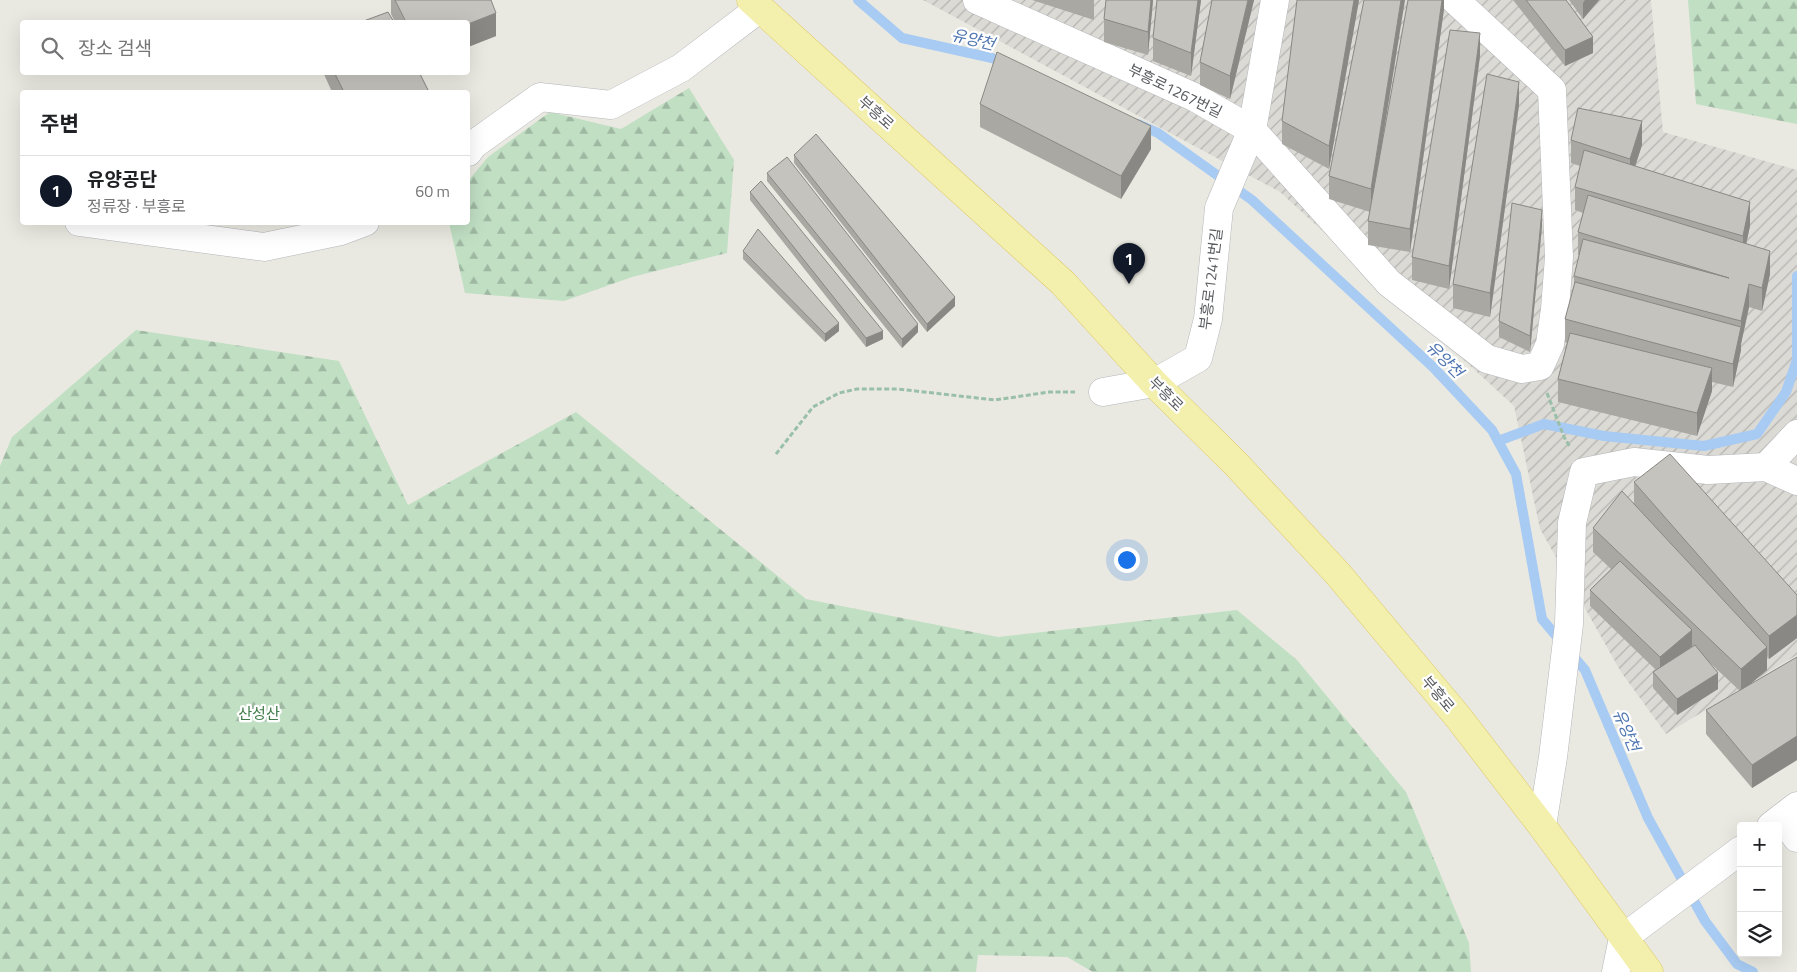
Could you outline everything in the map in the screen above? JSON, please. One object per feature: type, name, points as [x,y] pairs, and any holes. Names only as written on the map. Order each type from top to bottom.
[{"type":"main road","name":"부흥로","points":[[756,4],[1063,284],[1154,383],[1237,465],[1338,574],[1458,717],[1542,826],[1648,972]]},
{"type":"street","name":"부흥로1267번길","points":[[977,0],[1194,97],[1252,130],[1389,283],[1487,359],[1522,369],[1540,366],[1550,344],[1559,257],[1557,169],[1552,90],[1455,0]]},
{"type":"street","points":[[1252,130],[1275,0]]},
{"type":"street","points":[[470,149],[473,145],[540,97],[611,105],[681,68],[756,4]]},
{"type":"street","name":"부흥로1241번길","points":[[1103,392],[1154,383],[1198,358],[1208,319],[1219,208],[1252,130]]},
{"type":"street","points":[[101,225],[264,247],[341,231],[357,225]]},
{"type":"street","points":[[1766,468],[1797,434]]},
{"type":"street","points":[[1542,826],[1569,624],[1572,523],[1584,472],[1634,462],[1708,470],[1766,468],[1797,481]]},
{"type":"street","points":[[1616,972],[1623,938],[1737,853]]},
{"type":"path","points":[[776,454],[813,407],[839,393],[857,389],[898,389],[995,400],[1049,392],[1103,392]]},
{"type":"path","points":[[1548,396],[1564,437]]},
{"type":"shaded area","points":[[923,0],[1651,0],[1663,132],[1797,170],[1797,655],[1666,734],[1621,672],[1540,529],[1514,406],[1280,192]]},
{"type":"green space","points":[[1688,0],[1797,0],[1797,124],[1696,104]]},
{"type":"green space","points":[[689,88],[734,160],[727,253],[632,277],[564,301],[465,293],[449,225],[470,225],[470,179],[488,157],[550,112],[621,129]]},
{"type":"green space","name":"산성산","points":[[136,330],[339,361],[408,505],[576,412],[806,599],[998,637],[1237,610],[1297,660],[1406,792],[1469,943],[1471,972],[1093,972],[1067,957],[978,955],[976,972],[0,972],[0,466],[12,437]]},
{"type":"building","points":[[395,0],[491,0],[496,13],[470,23],[470,20],[405,20]]},
{"type":"building","points":[[1106,0],[1151,0],[1148,32],[1104,19]]},
{"type":"building","points":[[1157,0],[1198,0],[1191,53],[1153,38]]},
{"type":"building","points":[[1212,0],[1248,0],[1230,76],[1200,62]]},
{"type":"building","points":[[1297,0],[1354,0],[1329,146],[1282,121]]},
{"type":"building","points":[[1364,0],[1401,0],[1371,189],[1329,176]]},
{"type":"building","points":[[1408,0],[1442,0],[1410,229],[1368,221]]},
{"type":"building","points":[[1526,0],[1566,0],[1593,37],[1565,50]]},
{"type":"building","points":[[388,12],[393,20],[366,20]]},
{"type":"building","points":[[1450,30],[1480,33],[1449,266],[1412,257]]},
{"type":"building","points":[[997,52],[1151,126],[1121,176],[980,104]]},
{"type":"building","points":[[1487,74],[1519,82],[1490,293],[1453,284]]},
{"type":"building","points":[[336,75],[420,75],[428,90],[343,90]]},
{"type":"building","points":[[1578,108],[1642,121],[1630,159],[1571,140]]},
{"type":"building","points":[[816,134],[955,297],[927,324],[794,155]]},
{"type":"building","points":[[1584,150],[1750,202],[1743,236],[1575,187]]},
{"type":"building","points":[[787,157],[918,324],[902,339],[767,173]]},
{"type":"building","points":[[761,181],[883,331],[866,338],[750,192]]},
{"type":"building","points":[[1588,195],[1770,251],[1762,288],[1749,284],[1741,321],[1574,276],[1583,239],[1729,278],[1578,232]]},
{"type":"building","points":[[1512,203],[1542,210],[1530,336],[1499,321]]},
{"type":"building","points":[[758,229],[839,323],[825,334],[743,251]]},
{"type":"building","points":[[1575,282],[1741,327],[1733,364],[1565,319]]},
{"type":"building","points":[[1570,333],[1712,368],[1697,413],[1558,379]]},
{"type":"building","points":[[1670,454],[1797,595],[1797,615],[1769,636],[1634,482]]},
{"type":"building","points":[[1622,491],[1767,647],[1741,669],[1593,528]]},
{"type":"building","points":[[1620,561],[1692,630],[1660,657],[1590,590]]},
{"type":"building","points":[[1695,645],[1718,673],[1677,699],[1653,672]]},
{"type":"building","points":[[1797,657],[1797,736],[1752,765],[1706,710]]},
{"type":"waterway","name":"유양천","points":[[858,0],[902,38],[992,58],[1006,64]]},
{"type":"waterway","name":"유양천","points":[[1138,124],[1158,133],[1252,200],[1433,367],[1492,430],[1516,474],[1542,619],[1585,670],[1648,818],[1705,921],[1737,964],[1753,972]]},
{"type":"waterway","points":[[1498,441],[1544,424],[1604,436],[1704,446],[1757,434],[1786,392],[1797,360],[1797,276]]},
{"type":"place","name":"유양공단","points":[[1129,284]]}]
